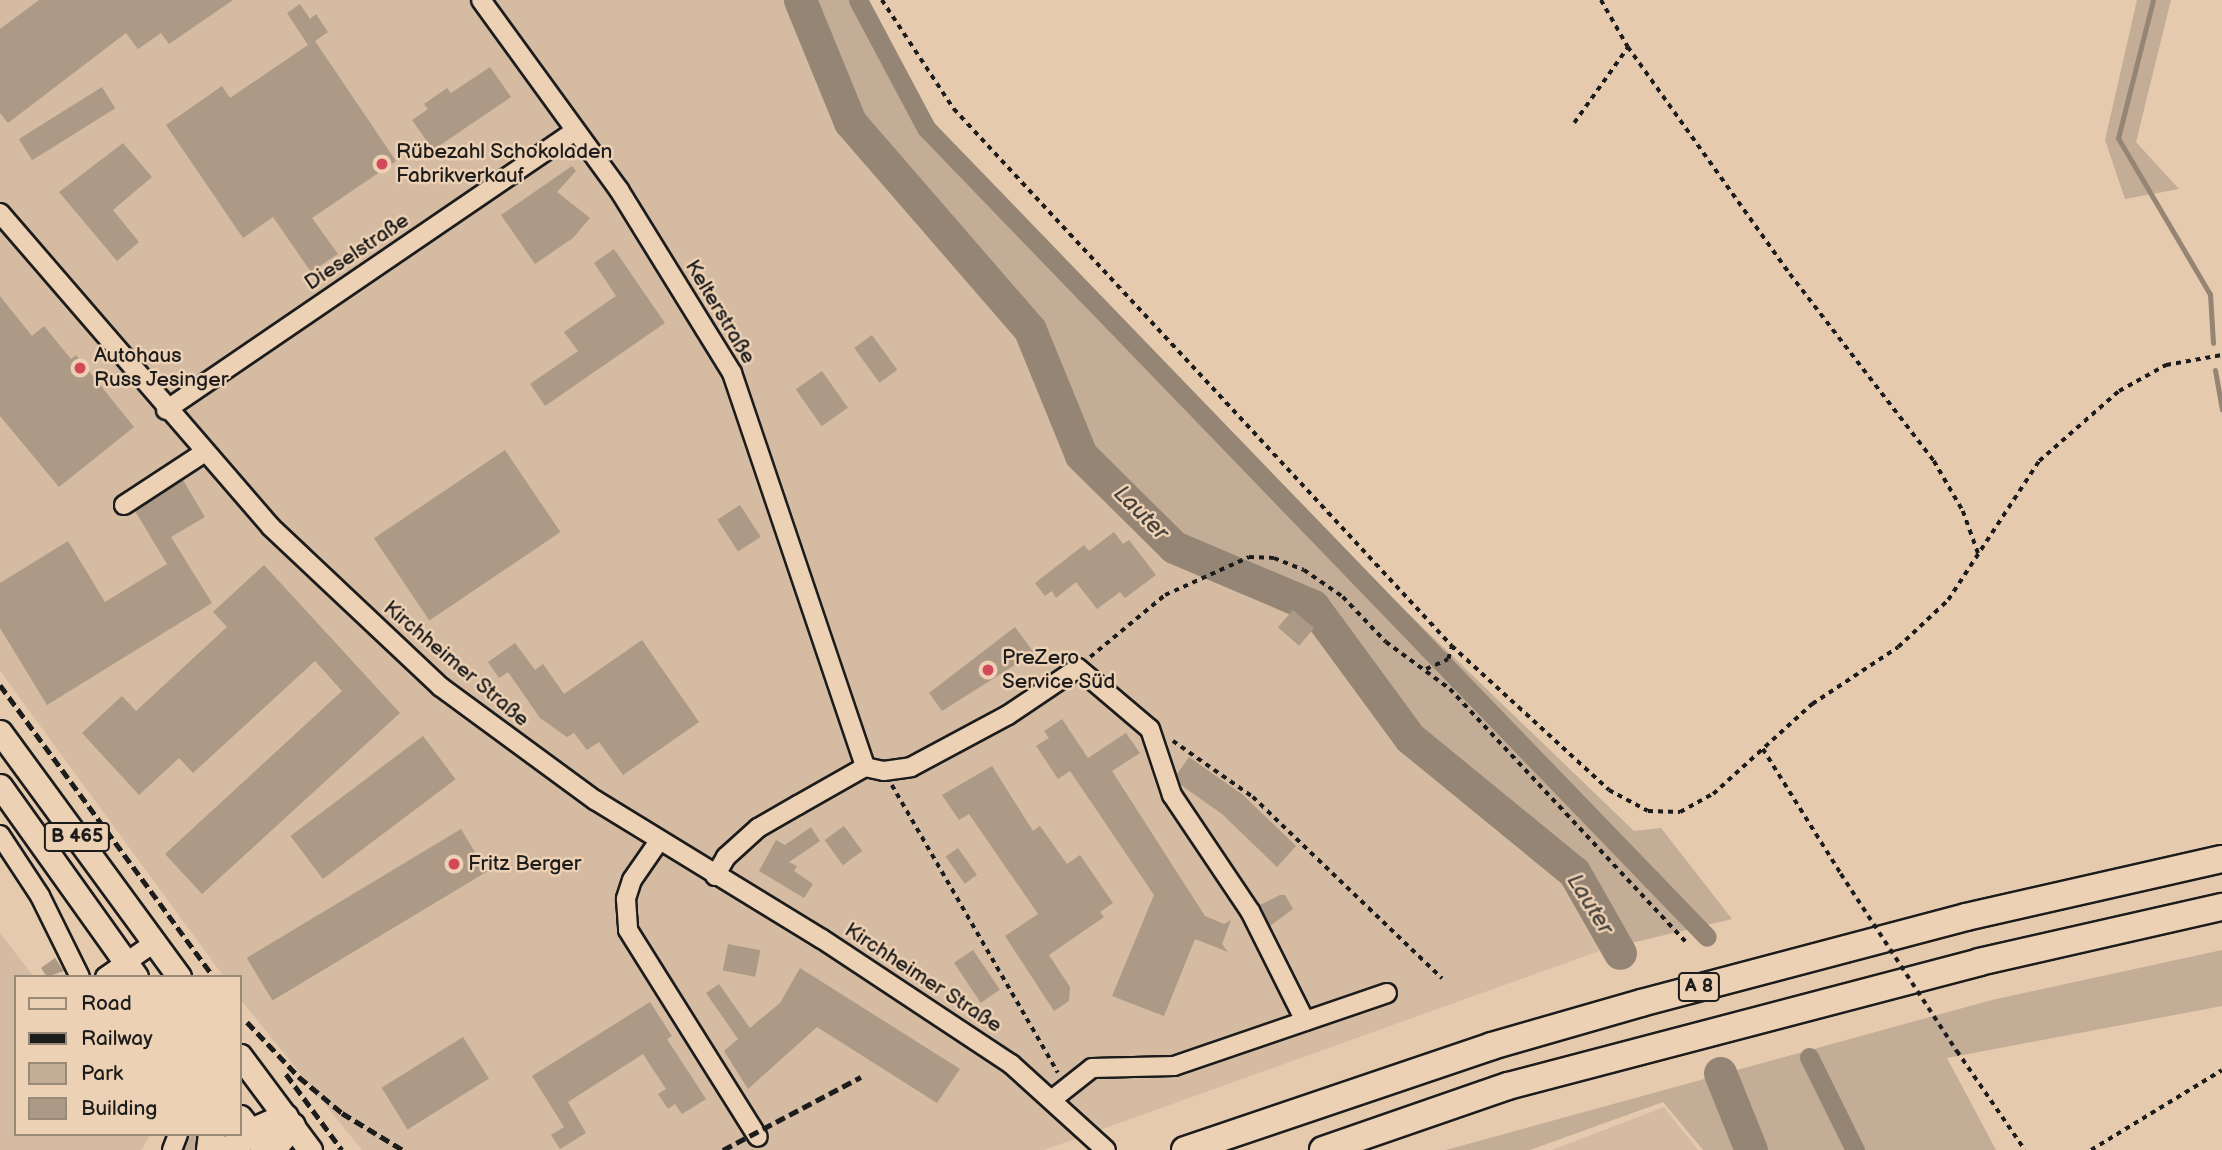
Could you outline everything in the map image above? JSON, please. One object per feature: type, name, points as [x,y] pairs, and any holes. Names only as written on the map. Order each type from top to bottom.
[{"type":"highway","name":"A 8","points":[[1185,1150],[1492,1046],[1641,1003],[1966,917],[2222,859]]},
{"type":"highway","name":"A 8","points":[[1323,1150],[1508,1086],[1979,962],[2222,907]]},
{"type":"highway","points":[[229,1150],[252,1133],[289,1121]]},
{"type":"highway","points":[[272,1150],[289,1121]]},
{"type":"main road","name":"B 465","points":[[0,732],[178,975]]},
{"type":"main road","name":"B 465","points":[[0,786],[131,970]]},
{"type":"main road","points":[[242,1059],[310,1150]]},
{"type":"street","name":"Kelterstraße","points":[[481,0],[574,132],[619,190],[732,373],[865,768]]},
{"type":"street","name":"Dieselstraße","points":[[166,410],[574,132]]},
{"type":"street","name":"Kirchheimer Straße","points":[[0,213],[166,410],[205,452],[335,591],[441,687],[500,734],[659,841],[822,939],[1011,1063],[1054,1098],[1106,1150]]},
{"type":"street","points":[[124,505],[205,452]]},
{"type":"street","points":[[715,876],[726,857],[758,828],[865,768],[884,771],[911,767],[1008,715],[1078,668],[1144,723],[1172,795],[1250,911],[1305,1021]]},
{"type":"street","points":[[0,835],[40,896],[79,975]]},
{"type":"street","points":[[659,841],[632,880],[626,899],[628,930],[758,1137]]},
{"type":"street","points":[[112,975],[131,970],[154,943]]},
{"type":"street","points":[[1054,1098],[1092,1068],[1174,1066],[1387,993]]},
{"type":"path","points":[[882,0],[954,108],[1452,646],[1609,790],[1648,811],[1680,812],[1713,794],[1812,704],[1898,647],[1948,600],[2039,461],[2119,391],[2166,365],[2222,355]]},
{"type":"path","points":[[1601,0],[1628,47],[1790,274],[1934,461],[1963,511],[1978,554]]},
{"type":"path","points":[[1574,123],[1628,47]]},
{"type":"path","points":[[1078,668],[1165,595],[1235,563],[1249,557],[1274,558],[1304,570],[1343,597],[1386,642],[1450,689],[1686,942]]},
{"type":"path","points":[[1426,669],[1438,667],[1448,659],[1452,646]]},
{"type":"path","points":[[1144,723],[1253,797],[1442,978]]},
{"type":"path","points":[[1763,749],[1841,874],[2025,1150]]},
{"type":"path","points":[[884,771],[1058,1069],[1054,1098]]},
{"type":"path","points":[[2091,1150],[2222,1070]]},
{"type":"shaded area","points":[[0,0],[794,0],[845,128],[1022,333],[1074,462],[1170,555],[1307,612],[1407,751],[1562,874],[1602,950],[1044,1150],[362,1150],[242,1001],[242,975],[223,975],[0,671]]},
{"type":"shaded area","points":[[0,933],[32,975],[14,975],[14,1136],[150,1136],[141,1150],[0,1150]]},
{"type":"shaded area","points":[[1664,1107],[1698,1150],[1552,1150]]},
{"type":"green space","points":[[794,0],[866,0],[932,123],[1384,590],[1634,831],[1661,828],[1732,919],[1602,950],[1562,874],[1407,751],[1307,612],[1170,555],[1074,462],[1022,333],[845,128]]},
{"type":"green space","points":[[2137,0],[2171,0],[2136,142],[2179,189],[2125,199],[2105,140]]},
{"type":"green space","points":[[2222,950],[2222,1006],[1947,1058],[1996,1150],[1703,1150],[1663,1102],[1530,1150],[1446,1150],[1992,1000]]},
{"type":"green space","points":[[187,1136],[202,1136],[198,1150],[182,1150]]},
{"type":"building","points":[[39,0],[233,0],[169,44],[161,33],[138,49],[126,33],[8,123],[0,113],[0,29]]},
{"type":"building","points":[[300,4],[310,19],[316,14],[328,32],[315,41],[396,161],[312,218],[338,254],[311,272],[273,217],[243,238],[166,125],[222,86],[230,98],[308,45],[287,13]]},
{"type":"building","points":[[490,67],[511,97],[433,150],[412,120],[428,109],[424,104],[447,88],[451,93]]},
{"type":"building","points":[[102,87],[115,108],[32,160],[19,139]]},
{"type":"building","points":[[123,143],[152,177],[113,210],[139,242],[117,261],[59,192]]},
{"type":"building","points":[[572,166],[576,171],[557,192],[590,218],[573,238],[535,264],[501,215]]},
{"type":"building","points":[[614,249],[665,323],[545,406],[530,384],[578,351],[564,332],[616,296],[594,263]]},
{"type":"building","points":[[0,296],[32,336],[44,326],[71,359],[76,355],[134,427],[59,487],[0,416]]},
{"type":"building","points":[[872,335],[897,370],[879,383],[854,348]]},
{"type":"building","points":[[822,371],[848,408],[822,426],[796,389]]},
{"type":"building","points":[[505,450],[560,532],[429,620],[374,538]]},
{"type":"building","points":[[183,480],[205,517],[171,537],[212,603],[47,705],[0,628],[0,583],[68,541],[105,602],[167,564],[135,511]]},
{"type":"building","points":[[740,505],[761,537],[738,552],[717,520]]},
{"type":"building","points":[[1114,532],[1123,544],[1129,540],[1156,575],[1125,598],[1120,592],[1097,609],[1076,582],[1056,598],[1052,591],[1045,596],[1035,583],[1084,545],[1089,551]]},
{"type":"building","points":[[264,565],[400,713],[202,894],[165,854],[342,691],[315,661],[193,773],[179,758],[139,795],[82,733],[122,696],[136,711],[227,627],[213,612]]},
{"type":"building","points":[[1293,610],[1314,628],[1299,646],[1278,627]]},
{"type":"building","points":[[1015,627],[1034,653],[942,711],[929,693]]},
{"type":"building","points":[[642,640],[699,722],[623,775],[599,742],[587,750],[574,733],[567,737],[540,718],[508,672],[499,678],[488,662],[515,643],[535,670],[543,664],[564,694]]},
{"type":"building","points":[[1062,719],[1088,758],[1126,733],[1140,753],[1112,771],[1205,916],[1224,924],[1231,920],[1222,944],[1228,952],[1195,939],[1164,1016],[1112,996],[1154,895],[1070,771],[1058,779],[1036,746],[1049,738],[1044,731]]},
{"type":"building","points":[[423,736],[455,779],[323,879],[290,836]]},
{"type":"building","points":[[1189,757],[1243,795],[1296,846],[1277,867],[1222,814],[1181,785],[1177,774]]},
{"type":"building","points":[[992,766],[1033,831],[1040,826],[1067,864],[1080,855],[1113,903],[1100,912],[1104,917],[1049,955],[1070,987],[1069,1001],[1054,1011],[1005,936],[1038,914],[969,814],[959,820],[942,795]]},
{"type":"building","points":[[844,826],[862,851],[843,865],[825,840]]},
{"type":"building","points":[[811,827],[820,841],[789,862],[797,866],[794,871],[813,884],[804,898],[759,871],[776,840],[785,845]]},
{"type":"building","points":[[461,829],[487,872],[272,1001],[247,958]]},
{"type":"building","points":[[958,848],[977,875],[965,884],[946,857]]},
{"type":"building","points":[[1285,895],[1293,909],[1270,926],[1260,905]]},
{"type":"building","points":[[728,944],[760,950],[755,977],[723,971]]},
{"type":"building","points":[[973,950],[1000,990],[981,1003],[954,963]]},
{"type":"building","points":[[55,958],[64,971],[46,975],[41,968]]},
{"type":"building","points":[[800,968],[960,1069],[937,1103],[817,1027],[748,1089],[724,1051],[738,1039],[706,993],[719,984],[750,1028],[780,1003]]},
{"type":"building","points":[[650,1002],[672,1036],[667,1039],[706,1099],[682,1114],[675,1104],[668,1109],[658,1094],[666,1089],[643,1054],[568,1102],[586,1133],[560,1149],[551,1135],[564,1127],[532,1076]]},
{"type":"building","points":[[463,1037],[489,1079],[408,1129],[382,1088]]},
{"type":"waterway","name":"Lauter","points":[[800,0],[850,122],[1030,330],[1081,455],[1174,547],[1313,606],[1410,738],[1574,872],[1620,953]]},
{"type":"waterway","points":[[858,0],[926,128],[1707,937]]},
{"type":"waterway","points":[[2153,0],[2118,138],[2210,294],[2213,343]]},
{"type":"waterway","points":[[2215,370],[2222,409]]},
{"type":"waterway","points":[[1809,1057],[1855,1150]]},
{"type":"waterway","name":"Lauter","points":[[1720,1073],[1751,1150]]},
{"type":"railway","points":[[0,685],[213,975]]},
{"type":"railway","points":[[247,1022],[299,1077],[342,1113],[403,1150]]},
{"type":"railway","points":[[286,1074],[342,1150]]},
{"type":"railway","points":[[723,1150],[861,1077]]},
{"type":"place","name":"Rübezahl Schokoladen Fabrikverkauf","points":[[382,164]]},
{"type":"place","name":"Autohaus Russ Jesinger","points":[[80,368]]},
{"type":"place","name":"PreZero Service Süd","points":[[988,670]]},
{"type":"place","name":"Fritz Berger","points":[[454,864]]}]
